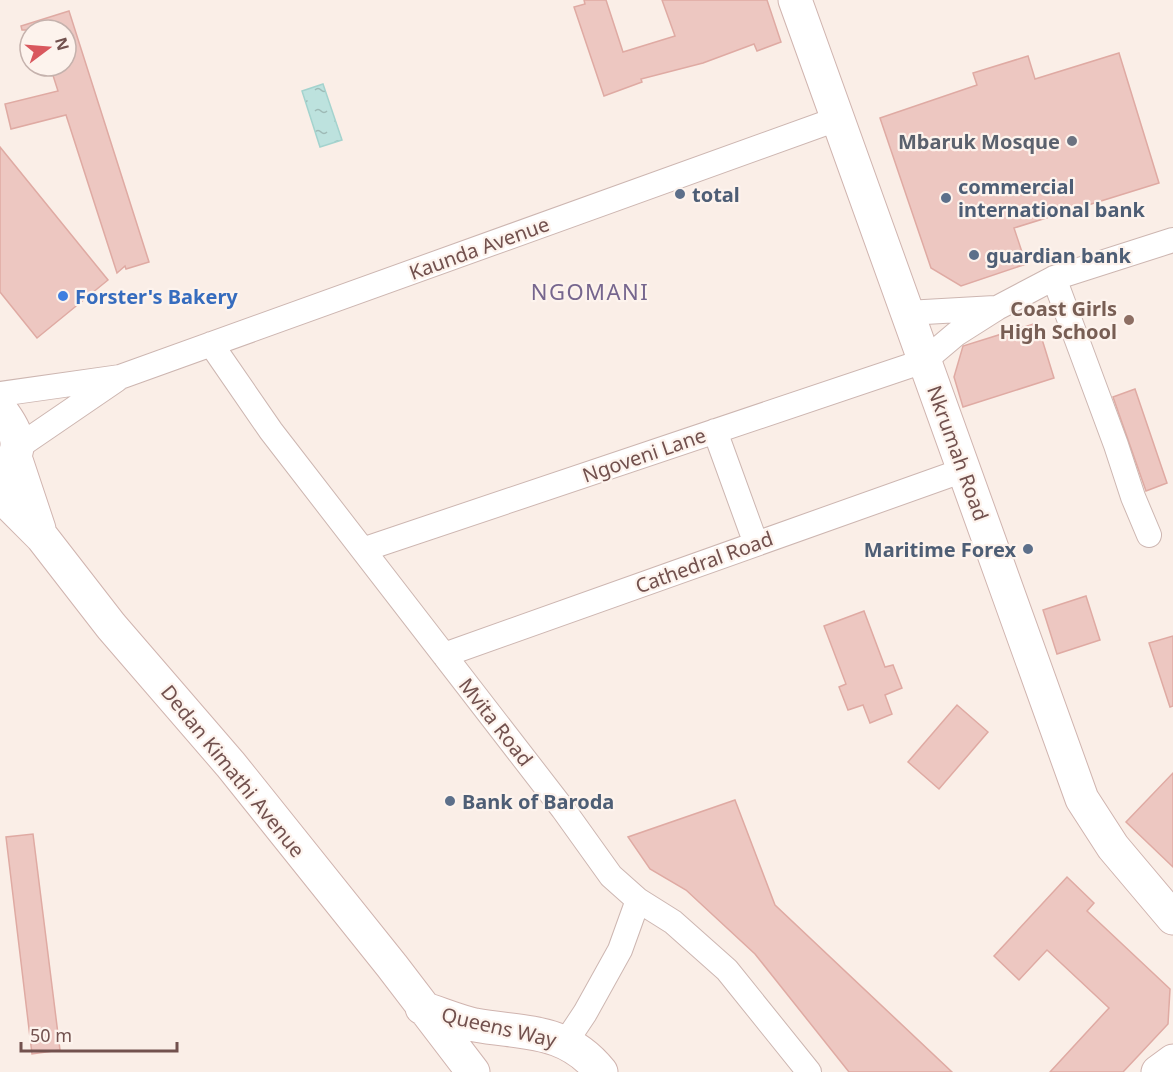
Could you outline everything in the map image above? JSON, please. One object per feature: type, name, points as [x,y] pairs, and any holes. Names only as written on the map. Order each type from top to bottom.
[{"type":"street","name":"Nkrumah Road","points":[[795,0],[1082,799],[1113,848],[1173,918]]},
{"type":"street","name":"Kaunda Avenue","points":[[120,377],[837,118]]},
{"type":"street","points":[[924,361],[956,334],[1054,278],[1173,240]]},
{"type":"street","points":[[1054,278],[1149,535]]},
{"type":"street","points":[[907,313],[998,308]]},
{"type":"street","name":"Mvita Road","points":[[211,344],[271,431],[365,549],[563,809],[611,876],[638,900],[673,922],[727,970],[810,1072]]},
{"type":"street","name":"Ngoveni Lane","points":[[365,549],[924,361]]},
{"type":"street","points":[[0,394],[120,377]]},
{"type":"street","points":[[11,458],[120,377]]},
{"type":"street","name":"Dedan Kimathi Avenue","points":[[0,409],[13,425],[11,458],[42,537]]},
{"type":"street","points":[[715,431],[756,544]]},
{"type":"street","name":"Cathedral Road","points":[[444,655],[964,470]]},
{"type":"street","name":"Dedan Kimathi Avenue","points":[[0,495],[42,537],[111,626],[231,765],[475,1072]]},
{"type":"street","points":[[565,1042],[585,1013],[620,950],[638,900]]},
{"type":"street","name":"Queens Way","points":[[422,1008],[471,1024],[537,1032],[565,1042],[579,1051],[601,1072]]},
{"type":"street","points":[[475,1072],[477,1058],[495,1028]]},
{"type":"street","points":[[1158,1072],[1173,1061]]},
{"type":"water","points":[[323,84],[342,140],[320,147],[302,91]]},
{"type":"building","points":[[584,0],[606,0],[623,52],[675,36],[662,0],[767,0],[781,42],[757,51],[754,44],[703,63],[641,79],[642,82],[604,96],[574,7],[585,4]]},
{"type":"building","points":[[69,11],[71,18],[47,18]]},
{"type":"building","points":[[78,39],[149,262],[126,269],[125,266],[117,273],[66,115],[11,129],[5,104],[58,91],[54,78],[78,78]]},
{"type":"building","points":[[1119,53],[1159,183],[1014,228],[1026,264],[961,286],[931,268],[880,118],[977,85],[973,73],[1028,56],[1035,79]]},
{"type":"building","points":[[0,147],[108,280],[37,338],[0,292]]},
{"type":"building","points":[[1037,323],[1054,378],[963,407],[954,377],[963,346]]},
{"type":"building","points":[[1135,389],[1167,483],[1146,491],[1113,397]]},
{"type":"building","points":[[1086,596],[1100,640],[1057,654],[1043,610]]},
{"type":"building","points":[[864,611],[885,667],[893,665],[902,688],[885,695],[892,714],[870,723],[863,705],[848,710],[839,687],[846,684],[824,626]]},
{"type":"building","points":[[1173,636],[1173,706],[1170,707],[1149,643]]},
{"type":"building","points":[[957,705],[988,732],[939,789],[908,762]]},
{"type":"building","points":[[1173,773],[1173,867],[1126,822]]},
{"type":"building","points":[[735,800],[775,905],[952,1072],[849,1072],[755,954],[686,890],[650,869],[628,837]]},
{"type":"building","points":[[33,834],[60,1050],[32,1054],[6,837]]},
{"type":"building","points":[[1067,877],[1094,903],[1087,911],[1170,989],[1168,1024],[1123,1072],[1050,1072],[1109,1008],[1047,950],[1019,980],[994,956]]},
{"type":"place","name":"Mbaruk Mosque","points":[[1072,141]]},
{"type":"place","name":"total","points":[[680,194]]},
{"type":"place","name":"commercial international bank","points":[[946,198]]},
{"type":"place","name":"guardian bank","points":[[974,255]]},
{"type":"place","name":"Forster's Bakery","points":[[63,296]]},
{"type":"place","name":"Coast Girls High School","points":[[1129,320]]},
{"type":"place","name":"Maritime Forex","points":[[1028,549]]},
{"type":"place","name":"Bank of Baroda","points":[[450,801]]},
{"type":"district","name":"NGOMANI","points":[[590,291]]}]
